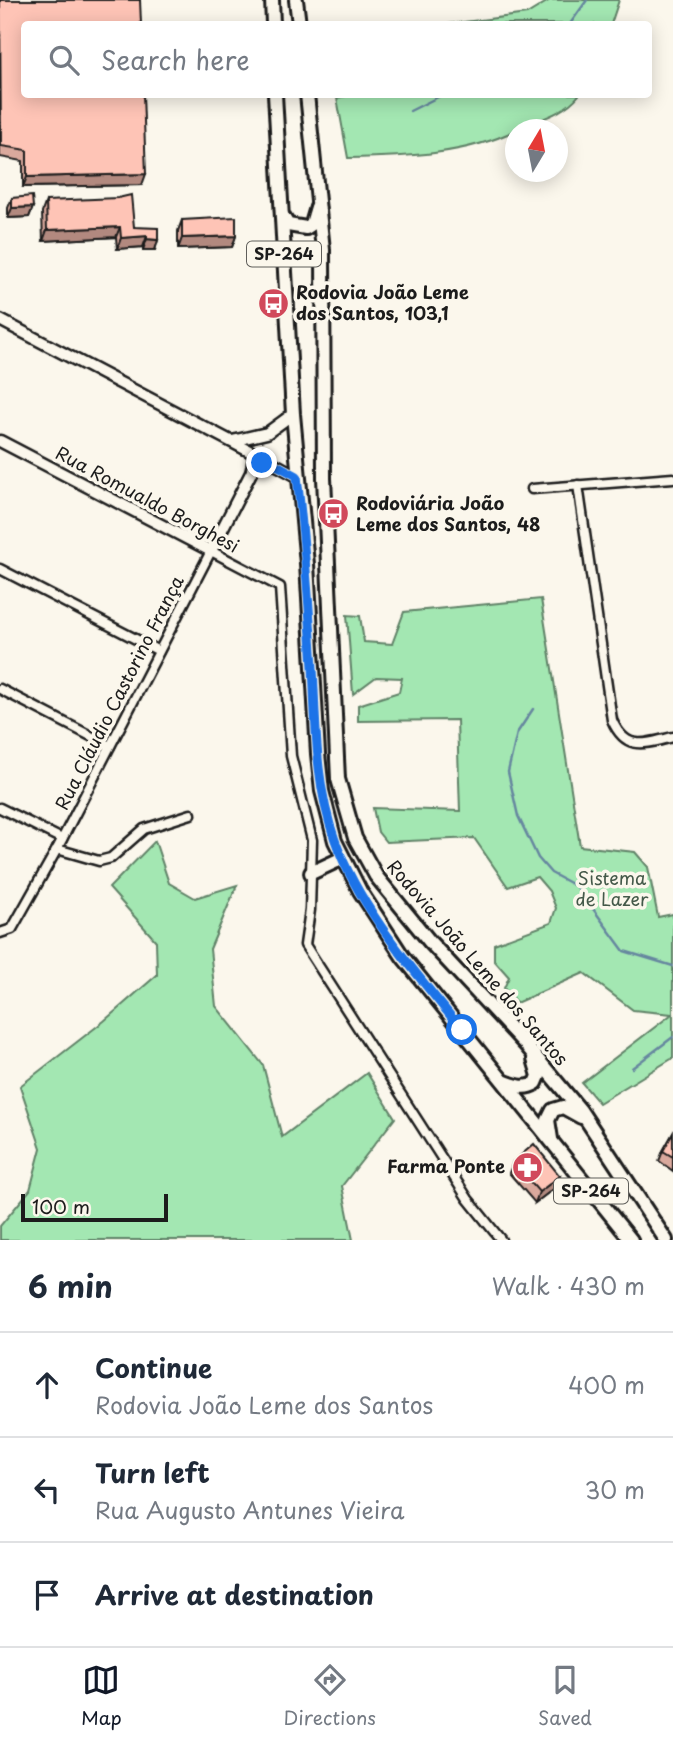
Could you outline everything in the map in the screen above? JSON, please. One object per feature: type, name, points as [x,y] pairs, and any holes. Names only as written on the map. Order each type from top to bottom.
[{"type":"main road","points":[[272,0],[273,21]]},
{"type":"main road","points":[[296,0],[299,21]]},
{"type":"main road","name":"SP-264","points":[[275,98],[297,476],[307,564],[318,754],[322,791],[335,841],[403,957],[631,1240]]},
{"type":"main road","name":"Rodovia João Leme dos Santos","points":[[307,98],[323,250],[324,478],[338,779],[346,811],[355,838],[376,876],[430,942],[529,1049],[589,1124],[666,1240]]},
{"type":"main road","points":[[282,215],[288,225],[306,228],[315,217],[318,196]]},
{"type":"main road","points":[[311,873],[343,858]]},
{"type":"main road","points":[[504,1082],[519,1087],[530,1087],[536,1083],[539,1076],[529,1049]]},
{"type":"main road","points":[[552,1141],[548,1120],[553,1110],[563,1107],[571,1110],[589,1124]]},
{"type":"street","points":[[0,320],[232,441],[267,433],[293,414]]},
{"type":"street","name":"Rua Romualdo Borghesi","points":[[0,441],[280,587],[291,755],[312,840],[311,873]]},
{"type":"street","name":"Rua Cláudio Castorino França","points":[[0,933],[12,929],[57,849],[252,469],[255,454],[232,441]]},
{"type":"street","points":[[252,469],[262,463],[273,463],[297,476]]},
{"type":"street","points":[[532,489],[673,478]]},
{"type":"street","points":[[578,485],[612,720],[619,736],[631,743],[673,737]]},
{"type":"street","points":[[0,569],[159,651]]},
{"type":"street","points":[[0,689],[110,746]]},
{"type":"street","points":[[0,808],[62,839]]},
{"type":"street","points":[[57,849],[99,860],[111,858],[144,829],[191,814]]},
{"type":"street","points":[[311,873],[305,945],[468,1199],[501,1240]]},
{"type":"green space","points":[[550,0],[619,0],[612,21],[472,21],[527,14]]},
{"type":"green space","points":[[337,98],[576,98],[557,112],[541,119],[505,119],[505,135],[477,145],[413,155],[348,158]]},
{"type":"green space","name":"Sistema de Lazer","points":[[541,599],[580,846],[635,852],[648,867],[658,917],[673,914],[673,1058],[599,1103],[582,1083],[672,1014],[633,1010],[584,973],[516,1003],[504,988],[509,977],[494,960],[494,944],[551,923],[556,908],[549,891],[537,877],[508,887],[474,838],[386,842],[378,832],[373,808],[460,811],[457,720],[358,721],[358,705],[399,692],[402,678],[376,677],[353,694],[347,615],[360,616],[364,642],[392,644],[404,612]]},
{"type":"green space","points":[[155,841],[169,883],[195,898],[237,885],[210,949],[216,1006],[263,1065],[282,1137],[367,1073],[395,1118],[342,1186],[353,1240],[0,1240],[0,1226],[30,1190],[41,1148],[20,1086],[104,1021],[157,975],[156,941],[109,888]]},
{"type":"building","points":[[0,0],[140,0],[141,21],[21,21],[21,98],[143,98],[146,174],[27,177],[27,150],[1,146]]},
{"type":"building","points":[[131,195],[134,227],[158,228],[158,240],[147,239],[147,236],[121,238],[120,227],[47,230],[46,201]]},
{"type":"building","points":[[32,196],[33,207],[12,208],[12,198]]},
{"type":"building","points":[[236,217],[236,236],[182,238],[182,220]]},
{"type":"building","points":[[673,1133],[673,1157],[663,1151]]},
{"type":"building","points":[[534,1144],[560,1176],[539,1192],[513,1162]]},
{"type":"waterway","points":[[572,21],[587,0]]},
{"type":"waterway","points":[[410,111],[436,98]]},
{"type":"waterway","points":[[533,709],[517,733],[508,772],[518,816],[538,858],[551,873],[577,887],[624,951],[673,966]]},
{"type":"waterway","points":[[632,1068],[673,1037]]},
{"type":"place","name":"Rodovia João Leme dos Santos, 103,1","points":[[273,303]]},
{"type":"place","name":"Rodoviária João Leme dos Santos, 48","points":[[333,514]]},
{"type":"place","name":"Farma Ponte","points":[[528,1167]]},
{"type":"route","points":[[262,463],[273,463],[297,476],[307,564],[318,754],[322,791],[335,841],[360,891],[403,957],[462,1030]]}]
